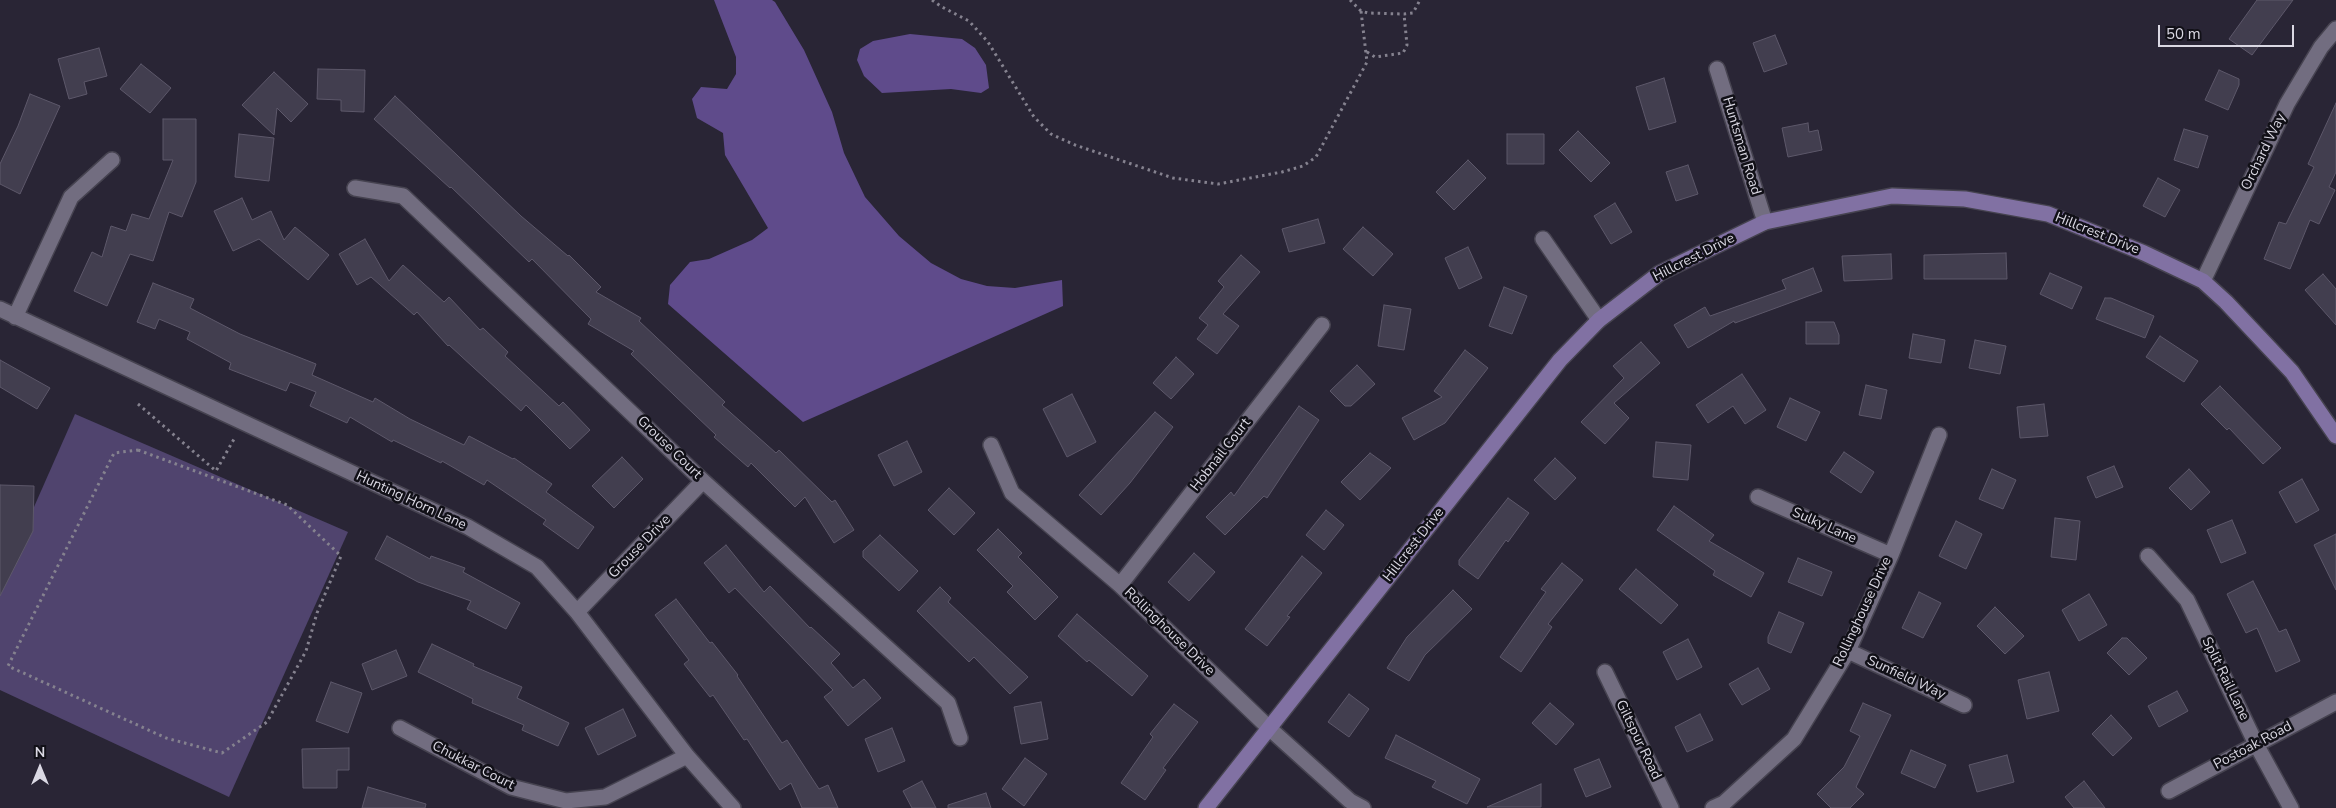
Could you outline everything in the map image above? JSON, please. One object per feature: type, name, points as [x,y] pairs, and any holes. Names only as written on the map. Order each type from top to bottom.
[{"type":"street","name":"Orchard Way","points":[[2203,281],[2287,104],[2321,47],[2336,29]]},
{"type":"street","name":"Huntsman Road","points":[[1717,69],[1765,222]]},
{"type":"street","points":[[15,317],[71,197],[112,160]]},
{"type":"street","name":"Grouse Court","points":[[355,188],[403,196],[703,481],[948,703],[960,738]]},
{"type":"street","name":"Hillcrest Drive","points":[[1206,808],[1560,360],[1600,320],[1660,273],[1765,222],[1892,196],[1965,199],[2048,214],[2144,253],[2203,281],[2226,302],[2292,372],[2336,436]]},
{"type":"street","points":[[1543,239],[1600,320]]},
{"type":"street","name":"Hunting Horn Lane","points":[[0,309],[468,527],[537,567],[577,612],[687,756],[733,808]]},
{"type":"street","name":"Hobnail Court","points":[[1120,585],[1322,325]]},
{"type":"street","name":"Rollinghouse Drive","points":[[1713,808],[1724,803],[1794,739],[1848,651],[1939,435]]},
{"type":"street","name":"Rollinghouse Drive","points":[[991,446],[1012,493],[1120,585],[1269,728],[1350,801],[1363,808]]},
{"type":"street","name":"Grouse Drive","points":[[577,612],[703,481]]},
{"type":"street","name":"Sulky Lane","points":[[1758,497],[1890,555]]},
{"type":"street","name":"Split Rail Lane","points":[[2148,556],[2187,600],[2256,744],[2291,808]]},
{"type":"street","name":"Sunfield Way","points":[[1848,651],[1964,706]]},
{"type":"street","name":"Giltspur Road","points":[[1605,672],[1671,808]]},
{"type":"street","name":"Postoak Road","points":[[2169,790],[2336,702]]},
{"type":"street","name":"Chukkar Court","points":[[400,728],[511,787],[566,801],[605,798],[687,756]]},
{"type":"path","points":[[932,0],[942,8],[969,21],[988,42],[1034,117],[1051,134],[1075,145],[1173,178],[1218,184],[1282,172],[1303,166],[1316,157],[1367,62],[1361,11],[1350,0]]},
{"type":"path","points":[[1361,11],[1413,13],[1420,0]]},
{"type":"path","points":[[1367,52],[1375,57],[1403,53],[1407,45],[1404,14]]},
{"type":"path","points":[[138,404],[216,471],[234,439]]},
{"type":"path","points":[[138,450],[287,506],[341,556],[317,613],[306,652],[267,722],[222,753],[166,738],[8,666],[114,453],[138,450]]},
{"type":"shaded area","points":[[714,0],[772,0],[775,2],[804,50],[832,112],[844,153],[865,197],[899,236],[931,263],[961,279],[987,286],[1015,288],[1062,280],[1063,306],[803,422],[668,304],[670,285],[690,262],[709,259],[752,240],[768,228],[725,155],[723,133],[697,118],[692,99],[701,87],[727,89],[736,74],[736,57]]},
{"type":"shaded area","points":[[910,34],[962,39],[975,48],[986,65],[989,88],[981,93],[951,89],[882,93],[864,76],[857,60],[860,49],[873,41]]},
{"type":"shaded area","points":[[75,414],[348,532],[229,797],[0,690],[0,584]]},
{"type":"building","points":[[2257,0],[2293,0],[2252,55],[2229,39]]},
{"type":"building","points":[[1775,35],[1787,64],[1764,72],[1753,43]]},
{"type":"building","points":[[99,48],[107,76],[84,82],[87,94],[69,99],[58,59]]},
{"type":"building","points":[[141,64],[171,88],[150,113],[120,89]]},
{"type":"building","points":[[318,69],[365,70],[364,112],[341,111],[341,100],[317,99]]},
{"type":"building","points":[[2219,70],[2239,79],[2239,85],[2228,110],[2205,100]]},
{"type":"building","points":[[274,72],[308,104],[291,122],[277,108],[274,135],[242,105]]},
{"type":"building","points":[[1664,78],[1676,122],[1649,130],[1636,87]]},
{"type":"building","points":[[30,94],[60,106],[20,194],[0,184],[0,164],[18,126]]},
{"type":"building","points":[[395,96],[521,216],[569,255],[601,287],[596,292],[641,318],[639,321],[725,402],[722,405],[776,453],[779,450],[832,502],[835,500],[854,530],[834,543],[805,497],[795,507],[751,463],[748,467],[714,437],[716,435],[631,354],[634,351],[588,324],[591,319],[532,259],[529,262],[451,187],[374,119]]},
{"type":"building","points":[[2336,103],[2336,172],[2329,187],[2335,190],[2319,224],[2310,220],[2290,269],[2264,259],[2279,222],[2286,224],[2314,167],[2308,164]]},
{"type":"building","points":[[163,119],[196,119],[196,182],[182,217],[169,212],[153,261],[130,254],[107,306],[74,291],[92,252],[102,257],[111,226],[126,231],[132,214],[149,219],[173,160],[163,160]]},
{"type":"building","points":[[1808,123],[1809,132],[1818,130],[1822,150],[1788,157],[1782,128]]},
{"type":"building","points":[[2184,129],[2208,136],[2198,168],[2174,160]]},
{"type":"building","points":[[1578,131],[1610,163],[1591,182],[1559,150]]},
{"type":"building","points":[[239,134],[274,138],[269,181],[235,177]]},
{"type":"building","points":[[1507,134],[1544,134],[1544,164],[1507,164]]},
{"type":"building","points":[[1468,160],[1486,178],[1454,210],[1436,192]]},
{"type":"building","points":[[1688,165],[1698,194],[1676,201],[1666,172]]},
{"type":"building","points":[[2158,178],[2180,190],[2165,217],[2143,206]]},
{"type":"building","points":[[242,198],[252,220],[271,211],[284,240],[295,227],[329,255],[308,280],[259,239],[233,251],[214,211]]},
{"type":"building","points":[[1615,203],[1632,232],[1611,244],[1594,216]]},
{"type":"building","points":[[1318,219],[1325,243],[1289,252],[1282,229]]},
{"type":"building","points":[[1363,227],[1393,254],[1373,276],[1343,249]]},
{"type":"building","points":[[365,239],[389,281],[403,265],[444,302],[449,297],[480,330],[483,328],[508,352],[505,356],[559,406],[563,402],[590,430],[570,449],[526,405],[521,411],[448,346],[417,312],[414,315],[371,277],[357,285],[339,254]]},
{"type":"building","points":[[1468,247],[1482,278],[1459,289],[1445,258]]},
{"type":"building","points":[[2006,253],[2007,279],[1924,279],[1924,255]]},
{"type":"building","points":[[1891,254],[1892,279],[1844,281],[1842,256]]},
{"type":"building","points":[[1241,255],[1260,272],[1223,314],[1239,326],[1217,354],[1197,339],[1208,325],[1199,318],[1224,287],[1218,281]]},
{"type":"building","points":[[1813,268],[1822,291],[1735,323],[1734,321],[1688,348],[1674,325],[1705,307],[1710,316],[1786,289],[1782,280]]},
{"type":"building","points":[[2050,273],[2082,287],[2072,309],[2040,294]]},
{"type":"building","points":[[2323,274],[2336,289],[2336,325],[2305,290]]},
{"type":"building","points":[[153,283],[194,299],[190,308],[240,334],[316,364],[312,375],[373,402],[375,398],[410,419],[464,445],[469,436],[514,458],[552,484],[546,492],[594,527],[578,549],[543,524],[546,520],[487,480],[484,485],[442,461],[441,463],[393,440],[392,442],[350,417],[347,423],[310,406],[316,392],[290,382],[286,391],[229,369],[231,363],[187,339],[190,332],[159,319],[155,329],[137,322]]},
{"type":"building","points":[[1504,287],[1527,296],[1512,334],[1489,326]]},
{"type":"building","points":[[2105,298],[2111,298],[2154,316],[2145,338],[2096,319]]},
{"type":"building","points":[[1384,305],[1411,309],[1404,350],[1378,346]]},
{"type":"building","points":[[1806,322],[1834,322],[1839,335],[1839,344],[1806,344]]},
{"type":"building","points":[[1913,334],[1945,340],[1941,363],[1909,358]]},
{"type":"building","points":[[2160,336],[2198,361],[2184,382],[2146,357]]},
{"type":"building","points":[[1975,340],[2006,346],[2000,374],[1969,368]]},
{"type":"building","points":[[1641,342],[1660,363],[1614,403],[1629,418],[1605,444],[1581,422],[1624,378],[1613,366]]},
{"type":"building","points":[[1465,350],[1488,368],[1445,423],[1414,440],[1402,418],[1442,397],[1434,391]]},
{"type":"building","points":[[1176,357],[1194,374],[1171,399],[1153,383]]},
{"type":"building","points":[[0,360],[50,388],[37,409],[0,387]]},
{"type":"building","points":[[1357,365],[1375,384],[1351,406],[1345,406],[1330,391]]},
{"type":"building","points":[[1742,374],[1766,410],[1745,424],[1733,406],[1708,423],[1696,405]]},
{"type":"building","points":[[1866,385],[1887,390],[1881,419],[1859,415]]},
{"type":"building","points":[[2220,386],[2281,448],[2263,464],[2229,428],[2227,430],[2201,404]]},
{"type":"building","points":[[1072,394],[1096,442],[1067,457],[1043,409]]},
{"type":"building","points":[[1790,398],[1820,412],[1806,441],[1777,427]]},
{"type":"building","points":[[2044,404],[2048,436],[2020,438],[2017,407]]},
{"type":"building","points":[[1299,406],[1319,420],[1267,498],[1264,496],[1225,535],[1206,517],[1231,492],[1234,496]]},
{"type":"building","points":[[1155,412],[1173,427],[1130,483],[1101,515],[1079,495]]},
{"type":"building","points":[[907,441],[922,472],[894,486],[878,455]]},
{"type":"building","points":[[1656,442],[1691,445],[1688,480],[1653,477]]},
{"type":"building","points":[[1844,452],[1874,472],[1861,493],[1830,472]]},
{"type":"building","points":[[1370,453],[1391,468],[1360,500],[1341,482]]},
{"type":"building","points":[[622,457],[643,479],[614,508],[592,486]]},
{"type":"building","points":[[1555,458],[1576,478],[1555,500],[1534,480]]},
{"type":"building","points":[[2114,466],[2123,487],[2096,498],[2087,477]]},
{"type":"building","points":[[1992,469],[2016,480],[2003,509],[1979,499]]},
{"type":"building","points":[[2189,469],[2210,492],[2191,510],[2169,488]]},
{"type":"building","points":[[2302,479],[2319,510],[2296,523],[2279,492]]},
{"type":"building","points":[[0,485],[34,486],[33,531],[0,596]]},
{"type":"building","points":[[949,488],[975,513],[954,535],[928,510]]},
{"type":"building","points":[[1508,498],[1529,513],[1508,542],[1506,540],[1478,579],[1459,565],[1459,560]]},
{"type":"building","points":[[1674,506],[1714,535],[1709,541],[1764,573],[1751,597],[1713,575],[1715,571],[1657,530]]},
{"type":"building","points":[[1326,510],[1344,525],[1324,550],[1306,535]]},
{"type":"building","points":[[2055,518],[2080,521],[2076,560],[2051,557]]},
{"type":"building","points":[[2232,520],[2246,553],[2221,563],[2207,530]]},
{"type":"building","points":[[1956,521],[1982,534],[1966,569],[1939,556]]},
{"type":"building","points":[[998,529],[1022,553],[1018,557],[1058,597],[1035,620],[1007,592],[1013,586],[977,550]]},
{"type":"building","points":[[2336,534],[2336,590],[2314,545]]},
{"type":"building","points":[[880,535],[918,571],[899,591],[863,557],[863,551]]},
{"type":"building","points":[[387,536],[430,559],[431,556],[465,568],[463,572],[520,603],[506,629],[467,609],[471,601],[418,582],[375,559]]},
{"type":"building","points":[[726,545],[764,592],[770,586],[810,628],[840,654],[831,663],[853,688],[864,679],[881,698],[848,726],[824,697],[833,690],[735,588],[729,593],[704,563]]},
{"type":"building","points":[[1194,553],[1215,572],[1189,601],[1168,582]]},
{"type":"building","points":[[1302,556],[1322,573],[1287,616],[1290,617],[1267,646],[1245,629]]},
{"type":"building","points":[[1798,558],[1832,572],[1822,596],[1788,582]]},
{"type":"building","points":[[1562,563],[1583,580],[1548,624],[1552,627],[1521,672],[1500,657],[1546,592],[1541,589]]},
{"type":"building","points":[[1636,569],[1678,605],[1661,624],[1619,589]]},
{"type":"building","points":[[2253,581],[2279,632],[2286,629],[2300,661],[2276,672],[2257,628],[2246,633],[2227,594]]},
{"type":"building","points":[[940,587],[951,598],[948,602],[1028,677],[1010,694],[974,657],[969,662],[917,611]]},
{"type":"building","points":[[1453,590],[1472,609],[1425,655],[1409,681],[1387,668],[1407,637]]},
{"type":"building","points":[[1919,592],[1941,603],[1923,638],[1902,628]]},
{"type":"building","points":[[2089,594],[2107,625],[2079,641],[2062,610]]},
{"type":"building","points":[[676,599],[738,675],[782,743],[787,740],[819,789],[828,785],[838,808],[802,808],[791,783],[780,790],[747,739],[744,740],[713,695],[710,697],[684,664],[689,660],[655,615]]},
{"type":"building","points":[[1995,607],[2024,636],[2005,654],[1977,626]]},
{"type":"building","points":[[1779,612],[1804,623],[1791,653],[1768,643],[1768,637]]},
{"type":"building","points":[[1077,614],[1148,676],[1132,696],[1089,660],[1087,662],[1058,636]]},
{"type":"building","points":[[2122,638],[2127,638],[2147,658],[2129,675],[2107,653]]},
{"type":"building","points":[[1688,639],[1702,667],[1677,680],[1663,652]]},
{"type":"building","points":[[432,644],[474,664],[473,666],[522,687],[517,698],[569,723],[558,746],[522,730],[524,725],[472,703],[473,699],[418,672]]},
{"type":"building","points":[[396,650],[407,676],[372,690],[362,664]]},
{"type":"building","points":[[1758,668],[1770,689],[1742,705],[1729,684]]},
{"type":"building","points":[[2049,672],[2059,711],[2027,719],[2018,680]]},
{"type":"building","points":[[331,682],[362,693],[348,733],[316,721]]},
{"type":"building","points":[[2177,691],[2188,711],[2159,727],[2148,706]]},
{"type":"building","points":[[1349,694],[1369,709],[1349,737],[1328,722]]},
{"type":"building","points":[[1041,702],[1048,739],[1021,744],[1014,707]]},
{"type":"building","points":[[1550,703],[1574,724],[1556,745],[1532,723]]},
{"type":"building","points":[[1863,703],[1891,715],[1856,787],[1864,794],[1850,808],[1831,808],[1817,794],[1844,767],[1860,736],[1850,731]]},
{"type":"building","points":[[1174,704],[1198,722],[1163,768],[1166,770],[1145,800],[1121,783],[1153,737],[1150,734]]},
{"type":"building","points":[[623,709],[636,736],[598,755],[585,728]]},
{"type":"building","points":[[1700,714],[1713,740],[1687,752],[1675,727]]},
{"type":"building","points":[[2111,715],[2132,738],[2113,756],[2092,734]]},
{"type":"building","points":[[892,728],[905,761],[878,772],[865,739]]},
{"type":"building","points":[[1396,735],[1480,779],[1467,804],[1432,787],[1436,781],[1385,758]]},
{"type":"building","points":[[349,748],[349,770],[337,770],[337,788],[303,788],[302,749]]},
{"type":"building","points":[[1911,750],[1946,765],[1935,788],[1901,773]]},
{"type":"building","points":[[2007,755],[2014,782],[1977,792],[1969,765]]},
{"type":"building","points":[[1025,758],[1047,774],[1024,806],[1002,789]]},
{"type":"building","points":[[1599,759],[1611,787],[1586,797],[1574,769]]},
{"type":"building","points":[[922,781],[936,808],[912,808],[903,791]]},
{"type":"building","points":[[2084,781],[2105,808],[2074,808],[2065,797]]},
{"type":"building","points":[[1541,784],[1541,807],[1487,807]]},
{"type":"building","points":[[368,787],[426,804],[425,808],[362,808]]},
{"type":"building","points":[[986,793],[991,808],[948,808],[948,805]]}]
